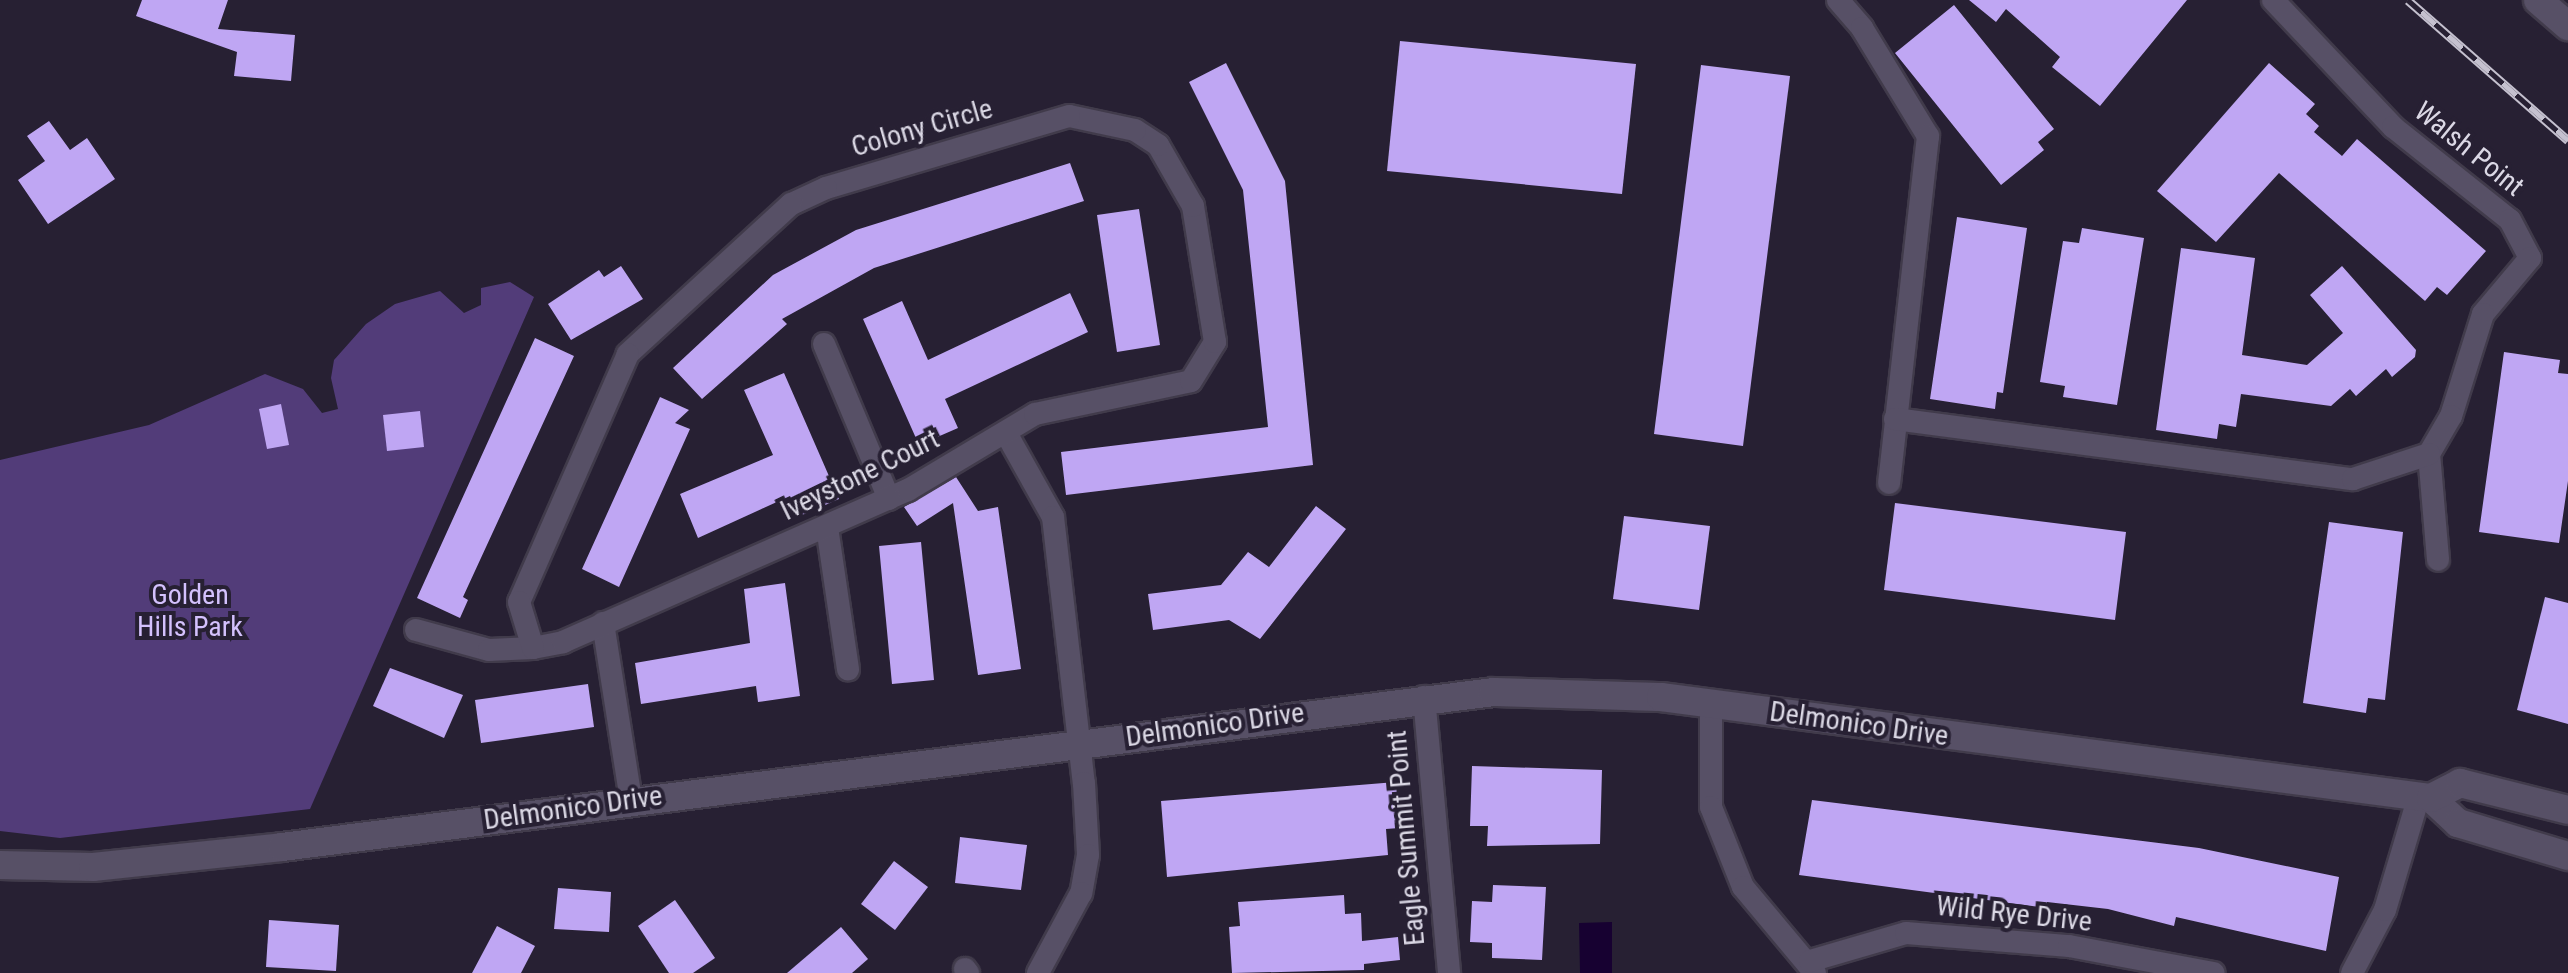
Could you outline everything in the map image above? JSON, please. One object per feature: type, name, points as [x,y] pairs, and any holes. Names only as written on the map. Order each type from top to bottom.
[{"type":"street","points":[[1838,0],[1928,136],[1889,483]]},
{"type":"street","name":"Walsh Point","points":[[2273,0],[2393,127],[2510,220],[2530,258],[2483,314],[2451,416],[2429,454]]},
{"type":"street","points":[[2538,0],[2568,26]]},
{"type":"street","name":"Colony Circle","points":[[533,648],[519,602],[628,354],[791,204],[1069,116],[1135,130],[1158,145],[1193,206],[1215,342],[1208,363],[1191,381],[1168,390],[1050,410],[1006,433]]},
{"type":"street","points":[[824,344],[889,499]]},
{"type":"street","points":[[1895,419],[2353,479],[2429,454],[2438,560]]},
{"type":"street","points":[[1006,433],[1053,517],[1080,743],[1088,855],[1081,893],[1038,973]]},
{"type":"street","name":"Iveystone Court","points":[[533,648],[603,623],[889,499],[1006,433]]},
{"type":"street","points":[[827,527],[848,669]]},
{"type":"street","points":[[603,623],[631,800]]},
{"type":"street","points":[[416,630],[461,646],[533,648]]},
{"type":"street","name":"Delmonico Drive","points":[[0,865],[109,866],[1424,697],[1575,690],[1711,704],[2425,797],[2460,783],[2568,810]]},
{"type":"street","name":"Eagle Summit Point","points":[[1424,697],[1449,973]]},
{"type":"street","points":[[1711,704],[1711,807],[1743,887],[1812,967]]},
{"type":"street","points":[[2352,973],[2385,910],[2425,797],[2458,823],[2568,856]]},
{"type":"street","name":"Wild Rye Drive","points":[[1812,967],[1906,933],[2069,946],[2213,973]]},
{"type":"green space","name":"Golden Hills Park","points":[[510,282],[534,297],[310,809],[60,838],[0,831],[0,460],[149,425],[265,374],[303,389],[322,413],[338,409],[331,378],[334,360],[366,324],[395,304],[440,291],[464,313],[481,305],[481,288]]},
{"type":"shaded area","points":[[1612,922],[1612,973],[1580,973],[1579,923]]},
{"type":"building","points":[[142,0],[228,0],[218,29],[295,35],[291,81],[234,76],[237,52],[136,16]]},
{"type":"building","points":[[1969,0],[2187,0],[2100,106],[2052,67],[2060,57],[2006,9],[1996,22]]},
{"type":"building","points":[[1954,5],[2054,129],[2038,142],[2044,150],[2001,185],[1895,53]]},
{"type":"building","points":[[1400,41],[1636,64],[1622,194],[1387,171]]},
{"type":"building","points":[[1226,63],[1285,181],[1313,465],[1066,495],[1061,452],[1268,427],[1243,190],[1189,82]]},
{"type":"building","points":[[2269,63],[2315,104],[2306,114],[2319,126],[2314,132],[2342,156],[2357,139],[2486,251],[2447,295],[2437,287],[2425,301],[2279,173],[2216,242],[2157,191]]},
{"type":"building","points":[[1701,65],[1790,76],[1743,446],[1654,434]]},
{"type":"building","points":[[49,121],[70,150],[87,138],[115,179],[48,224],[18,180],[45,161],[27,136]]},
{"type":"building","points":[[1070,163],[1084,201],[874,268],[782,319],[787,324],[702,399],[673,368],[773,275],[856,230]]},
{"type":"building","points":[[1139,209],[1160,345],[1117,352],[1097,215]]},
{"type":"building","points":[[1957,217],[2027,228],[2003,393],[1997,392],[1995,409],[1930,399]]},
{"type":"building","points":[[2082,228],[2144,238],[2117,405],[2063,397],[2065,386],[2040,382],[2063,241],[2079,243]]},
{"type":"building","points":[[2181,248],[2255,258],[2242,355],[2307,365],[2343,333],[2310,295],[2342,266],[2416,350],[2415,357],[2392,377],[2386,369],[2356,396],[2350,389],[2331,406],[2241,394],[2236,427],[2219,424],[2217,439],[2156,430]]},
{"type":"building","points":[[621,266],[643,299],[571,340],[548,304],[599,270],[604,277]]},
{"type":"building","points":[[1070,293],[1088,332],[945,399],[958,428],[919,445],[863,319],[902,301],[928,360]]},
{"type":"building","points":[[535,338],[574,356],[463,597],[468,600],[460,618],[417,598]]},
{"type":"building","points":[[2504,352],[2560,360],[2558,373],[2568,374],[2568,481],[2559,543],[2479,532]]},
{"type":"building","points":[[784,373],[839,499],[800,516],[790,496],[698,538],[680,494],[773,455],[744,390]]},
{"type":"building","points":[[660,397],[689,410],[675,423],[690,429],[619,587],[582,569]]},
{"type":"building","points":[[281,404],[289,445],[267,449],[259,409]]},
{"type":"building","points":[[420,411],[424,447],[387,451],[383,415]]},
{"type":"building","points":[[956,477],[978,511],[998,507],[1021,669],[978,675],[953,503],[917,526],[904,507]]},
{"type":"building","points":[[1895,503],[2126,532],[2115,620],[1884,590]]},
{"type":"building","points":[[1316,506],[1346,529],[1260,639],[1229,620],[1153,630],[1148,594],[1221,585],[1248,552],[1269,567]]},
{"type":"building","points":[[1624,516],[1710,526],[1699,610],[1613,599]]},
{"type":"building","points":[[2329,522],[2403,532],[2385,700],[2368,698],[2366,713],[2303,703]]},
{"type":"building","points":[[921,542],[934,680],[892,684],[879,546]]},
{"type":"building","points":[[785,583],[800,696],[758,702],[756,686],[641,704],[635,663],[750,643],[744,589]]},
{"type":"building","points":[[2545,597],[2568,603],[2568,724],[2517,710]]},
{"type":"building","points":[[390,668],[463,695],[444,738],[373,706]]},
{"type":"building","points":[[588,684],[594,727],[481,743],[475,700]]},
{"type":"building","points":[[1472,766],[1602,770],[1600,844],[1487,846],[1488,826],[1470,826]]},
{"type":"building","points":[[1396,782],[1399,828],[1386,829],[1388,855],[1167,877],[1161,801]]},
{"type":"building","points":[[1812,800],[2199,848],[2339,877],[2326,951],[2176,917],[2174,926],[2108,909],[2047,902],[2047,908],[1799,875]]},
{"type":"building","points":[[960,837],[1027,845],[1021,890],[955,883]]},
{"type":"building","points":[[894,861],[928,887],[895,930],[861,904]]},
{"type":"building","points":[[1493,885],[1546,887],[1542,960],[1492,958],[1492,943],[1470,942],[1472,901],[1492,902]]},
{"type":"building","points":[[558,888],[611,892],[609,932],[554,929]]},
{"type":"building","points":[[1344,895],[1345,914],[1361,913],[1362,941],[1398,937],[1400,960],[1364,964],[1364,970],[1232,973],[1229,927],[1240,926],[1238,902]]},
{"type":"building","points":[[675,900],[715,958],[693,973],[669,973],[638,926]]},
{"type":"building","points":[[269,920],[339,925],[336,971],[266,967]]},
{"type":"building","points":[[497,926],[535,946],[521,973],[472,973]]},
{"type":"building","points":[[841,927],[868,959],[852,973],[787,973]]},
{"type":"railway","points":[[2408,0],[2568,140]]}]
